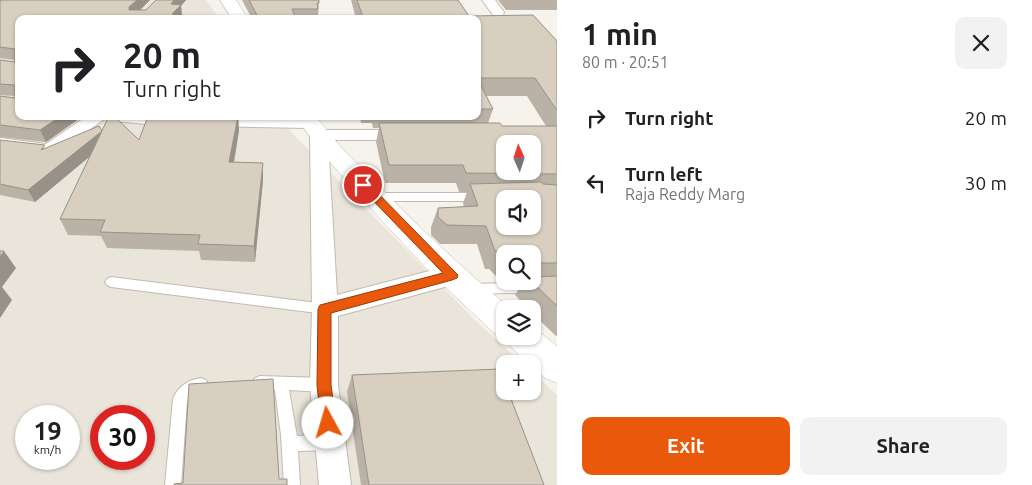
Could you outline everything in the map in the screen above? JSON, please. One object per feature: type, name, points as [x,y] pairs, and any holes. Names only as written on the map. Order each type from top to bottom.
[{"type":"street","points":[[228,0],[237,15]]},
{"type":"street","points":[[488,0],[498,12]]},
{"type":"street","points":[[0,144],[49,150],[93,120]]},
{"type":"street","points":[[152,120],[311,125],[427,135]]},
{"type":"street","points":[[311,125],[374,197],[459,282],[496,314]]},
{"type":"street","points":[[311,125],[325,309],[324,385],[335,485]]},
{"type":"street","points":[[325,309],[459,282]]},
{"type":"street","points":[[531,345],[557,367]]},
{"type":"lane","points":[[374,197],[488,198]]},
{"type":"lane","points":[[111,282],[325,309]]},
{"type":"lane","points":[[459,282],[557,287]]},
{"type":"lane","points":[[280,383],[284,396],[290,444],[292,485]]},
{"type":"lane","points":[[242,384],[324,385]]},
{"type":"lane","points":[[173,485],[180,399],[192,386],[212,385]]},
{"type":"lane","points":[[290,444],[330,442]]},
{"type":"shaded area","points":[[0,0],[206,0],[217,15],[15,15],[15,120],[284,120],[292,133],[496,339],[496,345],[502,345],[513,355],[496,355],[496,400],[541,400],[541,380],[557,395],[557,485],[0,485]]},
{"type":"building","points":[[137,0],[129,7],[129,10],[146,10],[156,0],[174,0],[171,4],[181,5],[172,14],[178,15],[15,15],[15,49],[0,47],[0,1]]},
{"type":"building","points":[[249,0],[319,0],[319,3],[317,3],[318,9],[292,9],[294,15],[257,15]]},
{"type":"building","points":[[357,0],[458,0],[468,15],[362,15]]},
{"type":"building","points":[[533,15],[557,41],[557,109],[535,78],[481,78],[481,16]]},
{"type":"building","points":[[0,60],[15,62],[15,85],[0,84]]},
{"type":"building","points":[[481,86],[493,109],[481,109]]},
{"type":"building","points":[[0,96],[15,98],[15,120],[55,120],[40,130],[0,125]]},
{"type":"building","points":[[107,120],[118,120],[139,140],[146,120],[237,120],[229,162],[263,163],[254,246],[198,244],[200,235],[100,232],[105,220],[60,219]]},
{"type":"building","points":[[379,123],[500,123],[502,126],[557,126],[557,174],[541,174],[541,135],[496,135],[496,173],[466,173],[463,165],[389,165]]},
{"type":"building","points":[[99,126],[102,131],[28,190],[0,184],[0,140],[45,145],[41,150]]},
{"type":"building","points":[[541,182],[543,184],[557,185],[557,263],[541,263],[541,245],[496,245],[495,251],[486,226],[447,225],[438,217],[438,208],[478,206],[470,184]]},
{"type":"building","points":[[557,276],[557,306],[540,290],[541,277]]},
{"type":"building","points":[[496,369],[496,400],[511,400],[544,485],[369,485],[352,375]]},
{"type":"building","points":[[273,379],[279,479],[287,479],[287,485],[174,485],[183,483],[189,384]]},
{"type":"route","points":[[328,423],[324,385],[325,309],[452,275],[363,185]]}]
